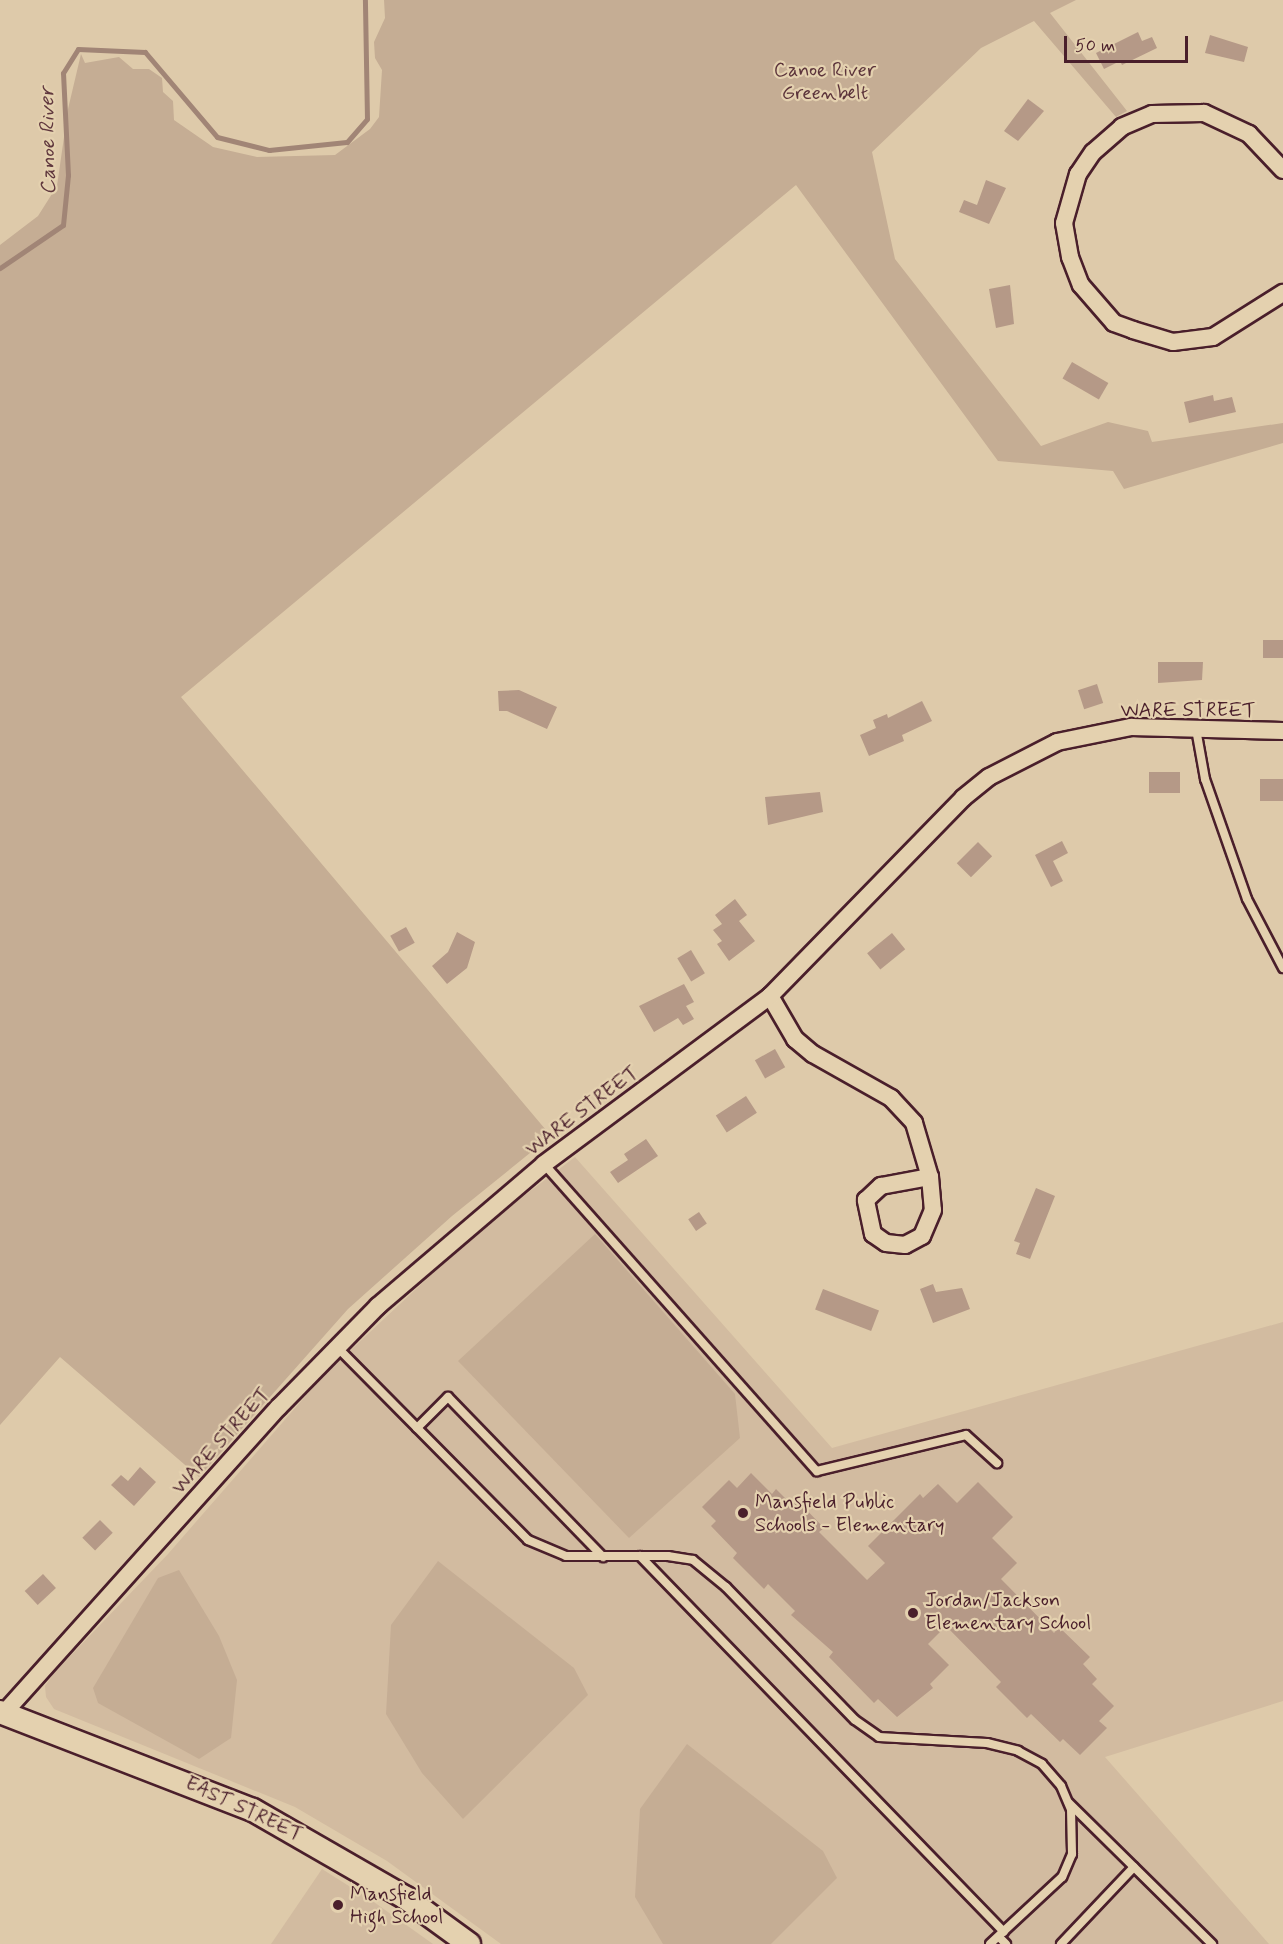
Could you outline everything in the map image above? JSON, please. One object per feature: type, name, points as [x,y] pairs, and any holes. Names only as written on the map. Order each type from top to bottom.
[{"type":"main road","name":"EAST STREET","points":[[2,1712],[253,1810],[406,1898],[469,1944]]},
{"type":"street","points":[[1283,170],[1249,134],[1204,113],[1152,114],[1122,127],[1093,152],[1078,174],[1064,223],[1070,257],[1081,285],[1114,323],[1132,330],[1173,342],[1213,337],[1283,293]]},
{"type":"street","name":"WARE STREET","points":[[2,1712],[336,1346],[544,1164],[770,996],[963,798],[989,777],[1057,742],[1131,727],[1283,731]]},
{"type":"street","points":[[770,996],[795,1039],[813,1054],[891,1098],[915,1123],[930,1177],[933,1210],[922,1236],[905,1245],[886,1243],[873,1234],[866,1200],[881,1186],[930,1177]]},
{"type":"lane","points":[[1196,729],[1205,779],[1248,899],[1283,968]]},
{"type":"lane","points":[[544,1164],[817,1472],[966,1435],[997,1463]]},
{"type":"lane","points":[[336,1346],[528,1540],[566,1556],[639,1556],[693,1560],[726,1587],[855,1720],[879,1737],[987,1743],[1018,1750],[1042,1764],[1061,1786],[1068,1802],[1074,1831],[1071,1854],[1062,1877],[990,1944]]},
{"type":"lane","points":[[417,1428],[448,1397],[603,1557]]},
{"type":"lane","points":[[639,1556],[1004,1932],[1006,1944]]},
{"type":"lane","points":[[1068,1802],[1212,1944]]},
{"type":"lane","points":[[1060,1944],[1134,1867]]},
{"type":"shaded area","name":"Mansfield Public Schools - Elementary","points":[[575,1157],[832,1448],[1283,1322],[1283,1701],[1105,1757],[1269,1944],[501,1944],[387,1861],[295,1807],[54,1709],[46,1697],[45,1686],[54,1673],[168,1554],[323,1376],[478,1231]]},
{"type":"shaded area","name":"Mansfield High School","points":[[322,1869],[371,1900],[433,1944],[271,1944]]},
{"type":"green space","name":"Canoe River Greenbelt","points":[[384,0],[1076,0],[1050,13],[1127,111],[1116,117],[1034,21],[981,48],[872,152],[895,259],[1041,446],[1108,422],[1148,431],[1152,442],[1283,423],[1283,443],[1124,489],[1113,471],[998,461],[796,185],[181,697],[551,1136],[452,1216],[348,1309],[199,1477],[60,1357],[0,1425],[0,245],[38,216],[57,186],[68,109],[81,54],[85,63],[119,57],[133,69],[149,69],[162,78],[163,92],[173,101],[174,120],[213,147],[257,157],[335,155],[370,129],[379,117],[382,70],[375,58],[374,42],[385,18]]},
{"type":"green space","points":[[595,1234],[735,1394],[740,1438],[629,1538],[458,1361]]},
{"type":"green space","points":[[438,1561],[574,1668],[588,1695],[463,1819],[422,1773],[386,1714],[391,1625]]},
{"type":"green space","points":[[179,1570],[219,1636],[237,1680],[231,1738],[199,1759],[98,1703],[93,1688],[158,1578]]},
{"type":"green space","points":[[687,1744],[823,1851],[837,1878],[771,1944],[663,1944],[635,1897],[640,1809]]},
{"type":"building","points":[[1138,32],[1142,41],[1152,37],[1157,48],[1122,65],[1120,61],[1104,69],[1096,53]]},
{"type":"building","points":[[1210,35],[1248,47],[1244,62],[1205,53]]},
{"type":"building","points":[[1028,99],[1044,111],[1018,141],[1004,131]]},
{"type":"building","points":[[986,180],[1006,188],[989,224],[959,212],[964,200],[977,205]]},
{"type":"building","points":[[1010,285],[1014,324],[996,328],[989,289]]},
{"type":"building","points":[[1072,362],[1108,383],[1099,399],[1062,378]]},
{"type":"building","points":[[1213,395],[1214,401],[1232,397],[1236,412],[1189,423],[1184,402]]},
{"type":"building","points":[[1263,640],[1283,640],[1283,658],[1263,658]]},
{"type":"building","points":[[1158,662],[1203,662],[1202,680],[1158,683]]},
{"type":"building","points":[[1097,684],[1103,703],[1084,709],[1078,690]]},
{"type":"building","points":[[519,690],[557,707],[547,729],[507,711],[499,711],[498,691]]},
{"type":"building","points":[[922,701],[932,721],[902,735],[904,741],[869,756],[860,735],[876,728],[873,720],[887,714],[888,718]]},
{"type":"building","points":[[1149,772],[1180,772],[1180,793],[1149,793]]},
{"type":"building","points":[[1260,779],[1283,779],[1283,801],[1260,801]]},
{"type":"building","points":[[820,792],[823,812],[768,825],[765,797]]},
{"type":"building","points":[[1062,841],[1068,853],[1053,861],[1063,881],[1051,887],[1035,855]]},
{"type":"building","points":[[978,842],[992,856],[971,877],[957,863]]},
{"type":"building","points":[[735,899],[747,915],[739,921],[755,941],[729,961],[717,944],[722,941],[713,930],[722,924],[715,915]]},
{"type":"building","points":[[406,927],[415,943],[399,951],[390,936]]},
{"type":"building","points":[[457,932],[475,942],[467,968],[447,984],[432,966],[448,952]]},
{"type":"building","points":[[892,933],[905,949],[880,969],[867,953]]},
{"type":"building","points":[[691,950],[705,973],[691,981],[677,958]]},
{"type":"building","points":[[684,984],[694,1002],[686,1006],[694,1019],[683,1025],[678,1018],[654,1032],[639,1006]]},
{"type":"building","points":[[775,1049],[785,1067],[765,1079],[755,1060]]},
{"type":"building","points":[[746,1096],[757,1113],[727,1132],[716,1116]]},
{"type":"building","points":[[646,1139],[658,1156],[618,1183],[610,1172],[628,1160],[624,1154]]},
{"type":"building","points":[[1036,1188],[1055,1196],[1030,1259],[1016,1254],[1020,1243],[1014,1241]]},
{"type":"building","points":[[699,1212],[707,1224],[696,1231],[688,1219]]},
{"type":"building","points":[[933,1284],[936,1292],[962,1288],[970,1309],[933,1323],[920,1289]]},
{"type":"building","points":[[823,1289],[879,1311],[871,1331],[815,1310]]},
{"type":"building","points":[[140,1467],[156,1482],[134,1506],[111,1485],[121,1475],[128,1481]]},
{"type":"building","name":"Jordan/Jackson Elementary School","points":[[751,1473],[772,1494],[776,1489],[790,1503],[795,1498],[824,1528],[819,1532],[867,1580],[885,1563],[868,1546],[920,1494],[923,1498],[938,1484],[957,1503],[978,1482],[1013,1517],[992,1538],[1017,1563],[1001,1579],[1054,1633],[1059,1627],[1090,1657],[1083,1664],[1097,1679],[1092,1684],[1114,1706],[1099,1721],[1107,1728],[1080,1755],[1063,1739],[1060,1742],[1031,1714],[1027,1718],[996,1687],[1001,1682],[946,1626],[928,1644],[949,1665],[930,1684],[933,1688],[897,1717],[878,1699],[874,1703],[829,1657],[833,1652],[791,1615],[795,1611],[768,1584],[764,1589],[733,1558],[737,1553],[711,1526],[716,1521],[702,1507],[729,1480],[737,1488]]},
{"type":"building","points":[[100,1520],[113,1533],[95,1550],[82,1538]]},
{"type":"building","points":[[43,1574],[56,1588],[38,1605],[25,1591]]},
{"type":"waterway","name":"Canoe River","points":[[0,268],[63,225],[68,175],[63,73],[78,49],[145,52],[217,137],[269,150],[347,142],[367,119],[365,0]]},
{"type":"place","name":"Mansfield Public Schools - Elementary","points":[[743,1513]]},
{"type":"place","name":"Jordan/Jackson Elementary School","points":[[913,1613]]},
{"type":"place","name":"Mansfield High School","points":[[338,1905]]}]
